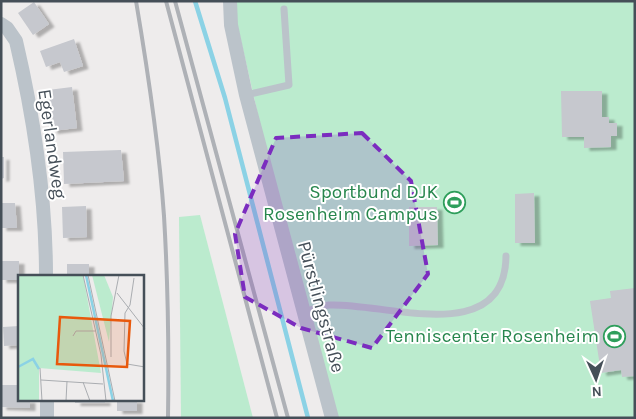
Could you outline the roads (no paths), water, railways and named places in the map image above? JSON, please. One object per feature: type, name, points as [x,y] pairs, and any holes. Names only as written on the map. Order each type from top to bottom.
[{"type":"street","name":"Pürstlingstraße","points":[[230,1],[231,25],[246,94],[302,312],[332,418]]},
{"type":"street","name":"Egerlandweg","points":[[1,24],[7,28],[16,41],[37,149],[46,275]]},
{"type":"street","points":[[47,402],[47,418]]},
{"type":"lane","points":[[246,94],[289,85],[284,9]]},
{"type":"lane","points":[[302,312],[328,305],[450,315],[476,308],[493,297],[501,284],[506,271],[506,256]]},
{"type":"waterway","points":[[195,1],[225,98],[308,418]]},
{"type":"railway","points":[[136,1],[153,108],[164,216],[168,317],[168,418]]},
{"type":"railway","points":[[166,1],[277,418]]},
{"type":"railway","points":[[175,1],[288,418]]},
{"type":"place","name":"Sportbund DJK Rosenheim Campus","points":[[454,203]]},
{"type":"place","name":"Tenniscenter Rosenheim","points":[[615,336]]}]
